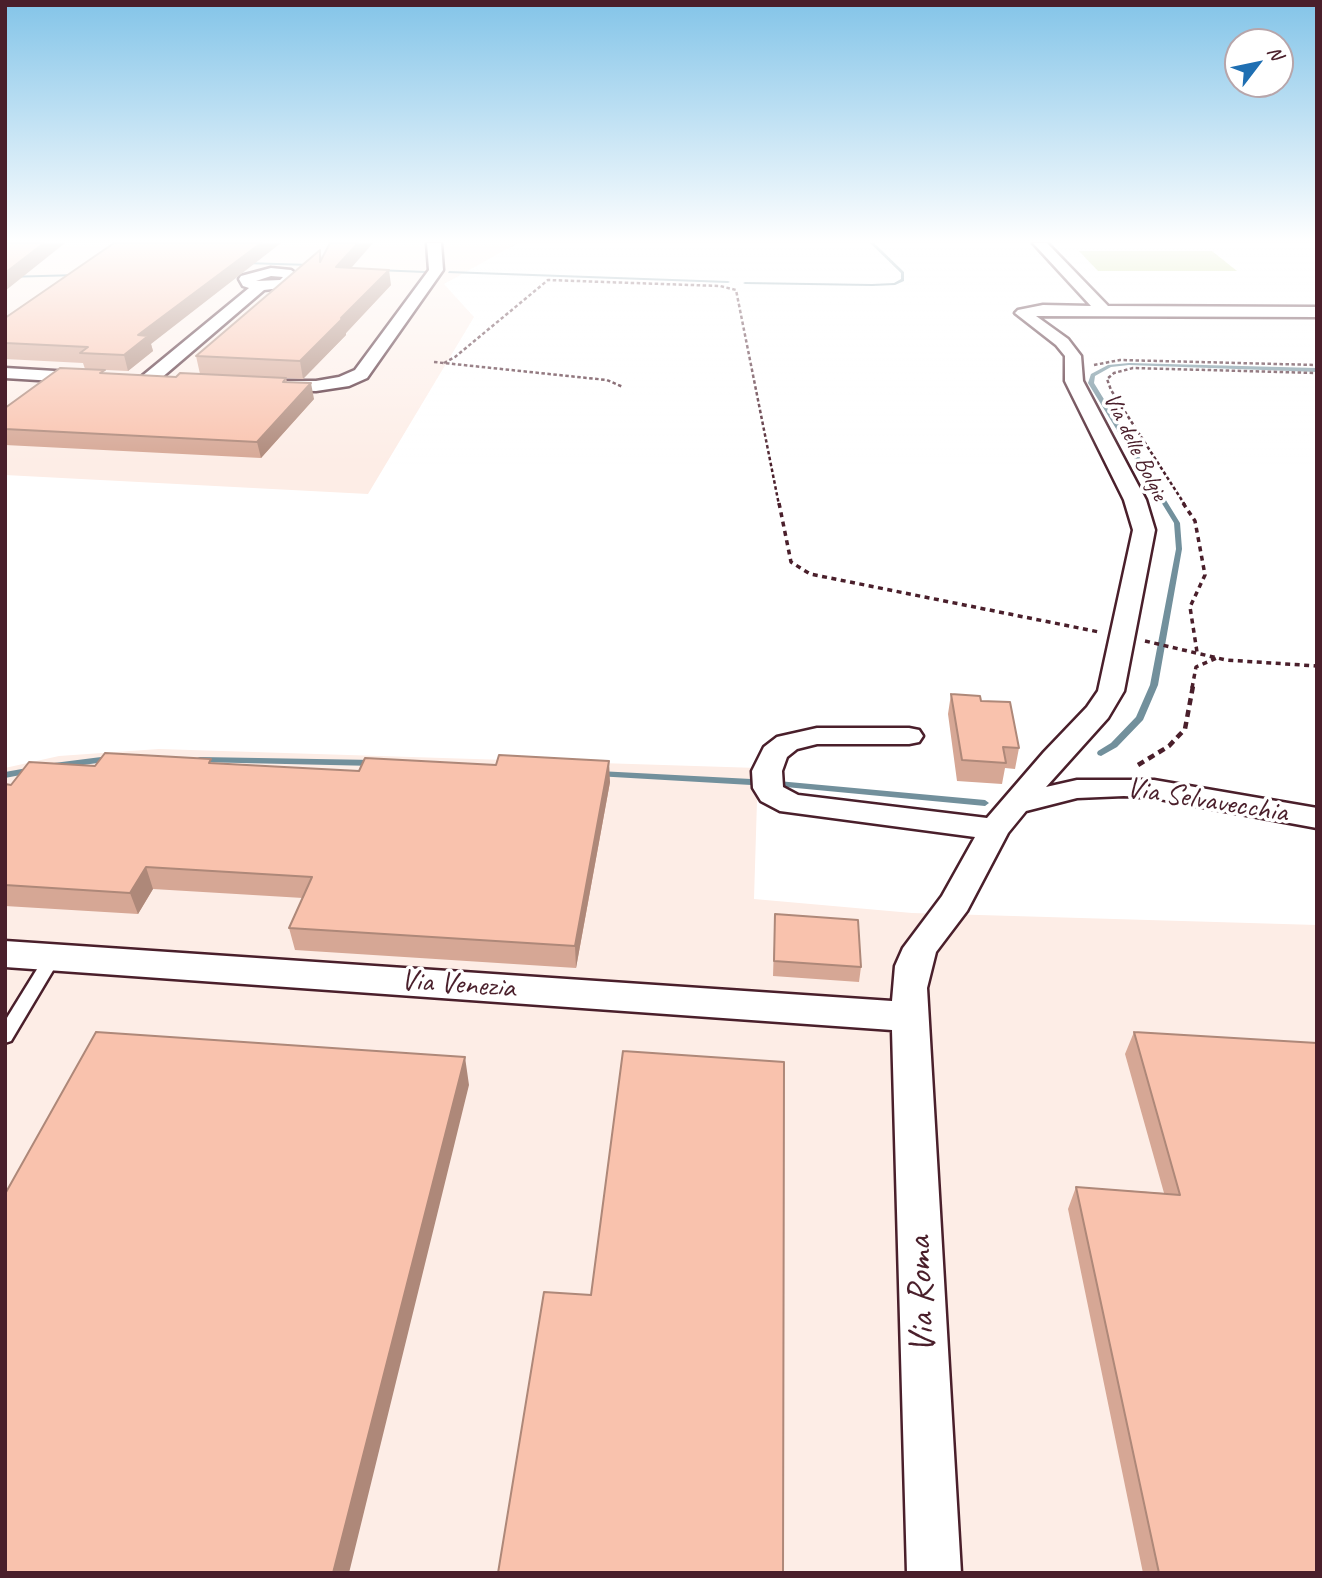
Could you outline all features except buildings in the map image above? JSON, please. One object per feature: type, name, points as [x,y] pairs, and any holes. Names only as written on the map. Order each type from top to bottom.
[{"type":"street","points":[[174,382],[141,380],[221,317]]},
{"type":"street","points":[[252,385],[316,387],[343,382],[361,374],[402,317]]},
{"type":"street","name":"Via delle Bolgie","points":[[1005,816],[1054,758],[1098,712],[1111,691],[1129,638],[1129,613],[1144,530],[1135,500],[1099,434],[1074,380],[1073,356],[1062,342],[1028,317]]},
{"type":"street","points":[[5,373],[109,379]]},
{"type":"street","points":[[909,736],[817,736],[787,743],[774,753],[767,772],[768,789],[780,799],[814,808],[1005,816]]},
{"type":"street","name":"Via Selvavecchia","points":[[1005,816],[1077,789],[1124,787],[1154,789],[1317,818]]},
{"type":"street","name":"Via Roma","points":[[934,1573],[909,988],[913,965],[920,948],[955,903],[1005,816]]},
{"type":"street","name":"Via Venezia","points":[[5,954],[911,1017]]},
{"type":"lane","points":[[5,1036],[53,957]]},
{"type":"path","points":[[444,363],[456,357],[504,317]]},
{"type":"path","points":[[741,317],[791,562],[810,574],[1218,658],[1275,665],[1317,666]]},
{"type":"path","points":[[1074,374],[1090,366],[1120,360],[1317,365]]},
{"type":"path","points":[[434,362],[607,380],[622,387]]},
{"type":"path","points":[[1197,652],[1190,607],[1205,575],[1195,521],[1111,390],[1107,379],[1114,373],[1133,368],[1317,373]]},
{"type":"path","points":[[1129,766],[1139,765],[1169,746],[1185,729],[1196,667],[1218,658]]},
{"type":"shaded area","points":[[5,317],[474,317],[368,494],[5,475]]},
{"type":"shaded area","points":[[159,749],[758,768],[754,899],[912,913],[1317,925],[1317,1573],[5,1573],[5,768],[59,756]]},
{"type":"waterway","points":[[1101,753],[1114,745],[1140,718],[1154,685],[1179,549],[1177,523],[1091,383],[1093,375],[1110,366],[1129,364],[1317,370]]},
{"type":"waterway","points":[[54,766],[109,759]]},
{"type":"waterway","points":[[200,760],[375,763]]},
{"type":"waterway","points":[[5,775],[33,770]]},
{"type":"waterway","points":[[599,774],[751,782]]},
{"type":"waterway","points":[[778,784],[985,803]]}]
